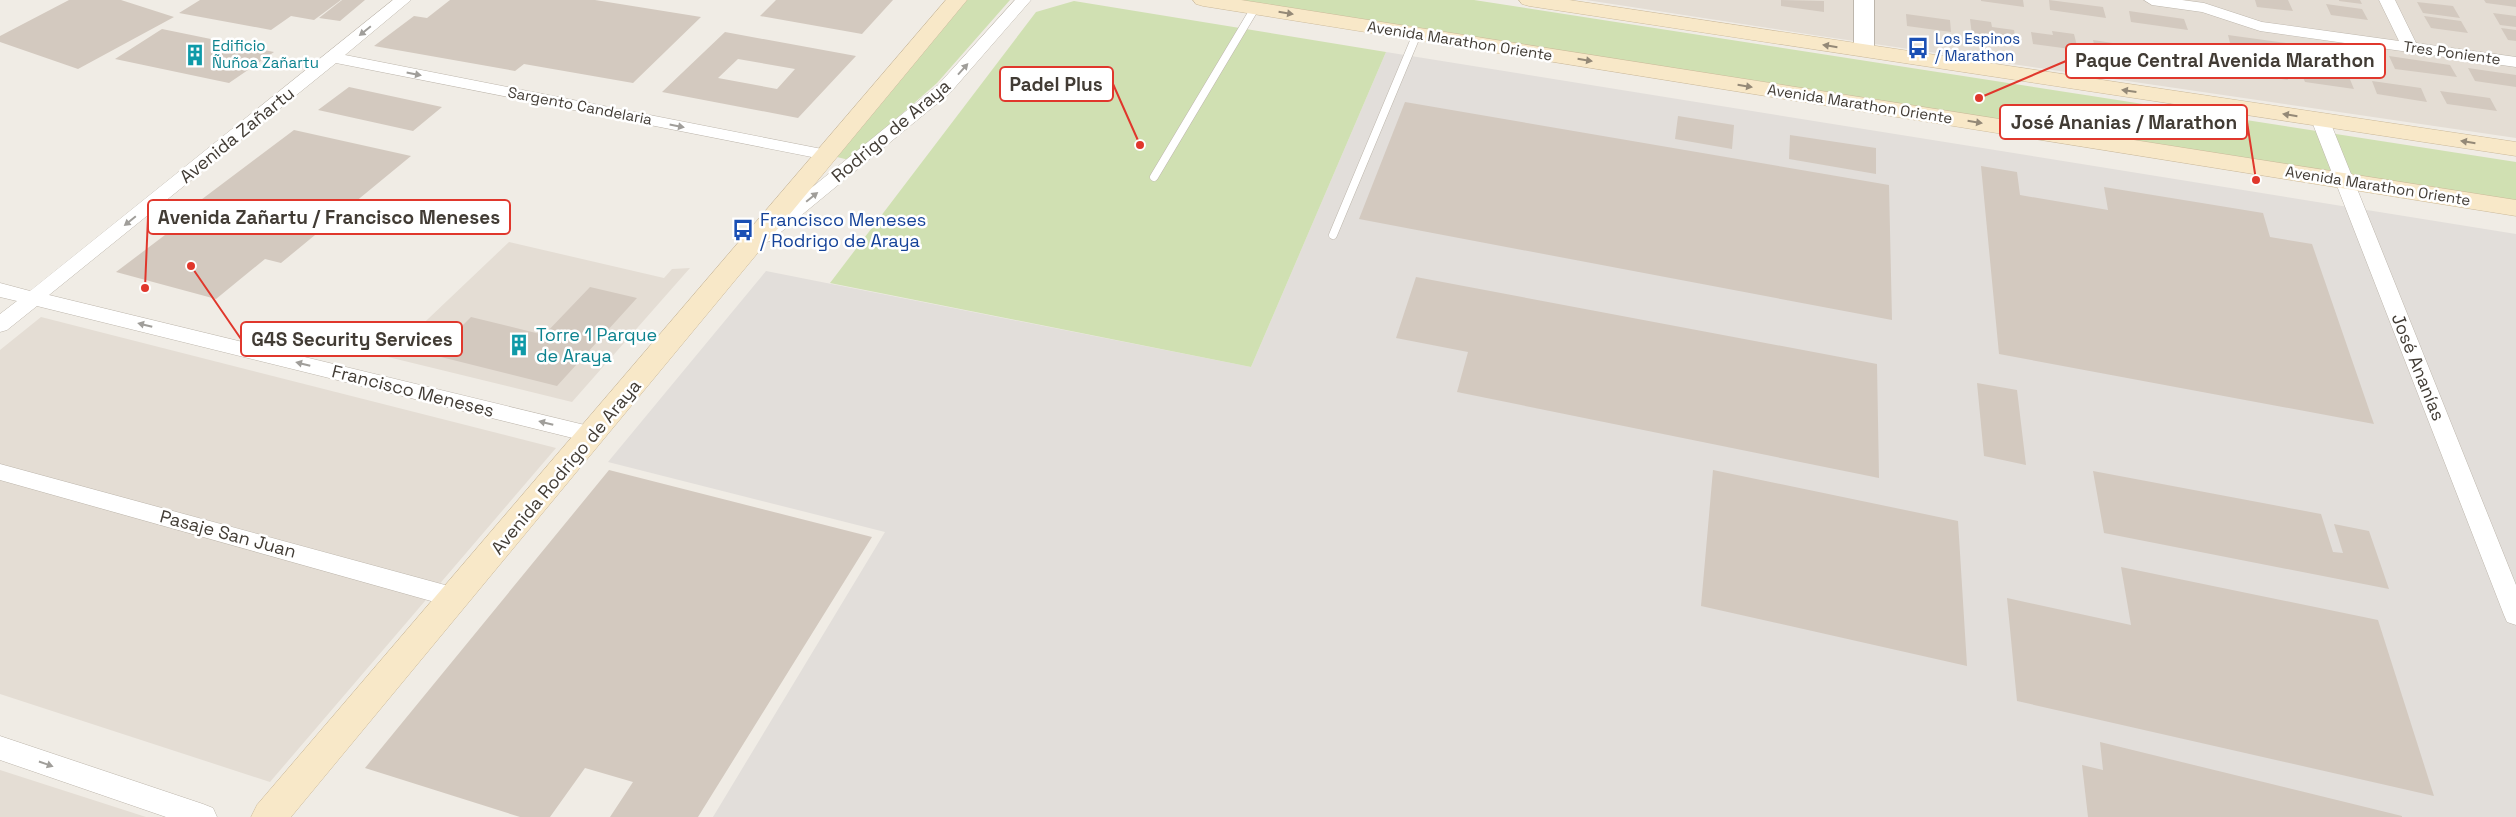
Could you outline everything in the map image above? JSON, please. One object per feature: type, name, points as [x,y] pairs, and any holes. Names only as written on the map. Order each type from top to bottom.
[{"type":"main road","name":"Avenida Rodrigo de Araya","points":[[269,817],[456,598],[957,0]]},
{"type":"main road","name":"Avenida Marathon Oriente","points":[[1203,0],[2516,208]]},
{"type":"main road","points":[[1529,0],[2516,149]]},
{"type":"street","name":"Avenida Zañartu","points":[[0,325],[35,299],[403,0]]},
{"type":"street","name":"Rodrigo de Araya","points":[[748,250],[944,89],[1023,0]]},
{"type":"street","points":[[1864,0],[1864,51]]},
{"type":"street","name":"Tres Poniente","points":[[2152,0],[2204,8],[2260,26],[2516,62]]},
{"type":"street","points":[[2228,0],[2235,19]]},
{"type":"street","points":[[2387,0],[2410,47]]},
{"type":"street","name":"Sargento Candelaria","points":[[332,57],[827,155]]},
{"type":"street","name":"José Ananías","points":[[2320,119],[2516,615]]},
{"type":"street","name":"Francisco Meneses","points":[[0,290],[593,434]]},
{"type":"street","name":"Pasaje San Juan","points":[[0,472],[456,598]]},
{"type":"street","points":[[0,748],[203,817]]},
{"type":"lane","points":[[1154,177],[1255,8]]},
{"type":"lane","points":[[1333,235],[1417,34]]},
{"type":"shaded area","points":[[1586,0],[2516,0],[2516,138],[1820,36]]},
{"type":"shaded area","points":[[1386,52],[2516,234],[2516,817],[713,817],[885,532],[608,462],[766,271],[1251,367]]},
{"type":"shaded area","points":[[509,242],[664,278],[672,269],[690,268],[572,402],[388,357]]},
{"type":"shaded area","points":[[41,317],[556,448],[270,782],[0,694],[0,350]]},
{"type":"shaded area","points":[[0,770],[146,817],[0,817]]},
{"type":"green space","points":[[967,0],[1010,0],[937,83],[849,160],[837,157]]},
{"type":"green space","points":[[1235,0],[1474,0],[2516,162],[2516,203]]},
{"type":"green space","points":[[1074,1],[1386,52],[1251,367],[830,283],[1036,12]]},
{"type":"building","points":[[69,0],[121,0],[174,17],[78,69],[0,42],[0,36]]},
{"type":"building","points":[[200,0],[341,0],[314,20],[291,16],[271,30],[179,13]]},
{"type":"building","points":[[342,0],[365,0],[340,21],[319,18]]},
{"type":"building","points":[[450,0],[595,0],[701,17],[633,83],[524,64],[515,71],[374,46],[414,16],[427,18]]},
{"type":"building","points":[[776,0],[893,0],[862,34],[760,16]]},
{"type":"building","points":[[1781,0],[1824,1],[1824,12],[1781,6]]},
{"type":"building","points":[[2023,0],[2024,7],[1981,1]]},
{"type":"building","points":[[2049,0],[2103,7],[2106,18],[2050,10]]},
{"type":"building","points":[[2255,0],[2288,0],[2293,11],[2257,7]]},
{"type":"building","points":[[2360,0],[2362,4],[2339,1]]},
{"type":"building","points":[[2484,0],[2516,0],[2516,7],[2486,3]]},
{"type":"building","points":[[2417,2],[2453,6],[2460,18],[2423,13]]},
{"type":"building","points":[[2326,4],[2362,9],[2368,20],[2331,15]]},
{"type":"building","points":[[2129,11],[2184,19],[2188,30],[2131,22]]},
{"type":"building","points":[[2493,13],[2516,16],[2516,27],[2500,25]]},
{"type":"building","points":[[1906,14],[1950,20],[1951,32],[1907,26]]},
{"type":"building","points":[[2424,16],[2461,21],[2468,33],[2431,28]]},
{"type":"building","points":[[1970,19],[1991,22],[1992,27],[2014,30],[2016,42],[1972,35]]},
{"type":"building","points":[[2501,28],[2516,30],[2516,41],[2508,40]]},
{"type":"building","name":"Edificio Ñuñoa Zañartu","points":[[162,29],[274,52],[229,83],[115,59]]},
{"type":"building","points":[[2052,31],[2074,34],[2078,50],[2033,44],[2031,32],[2053,35]]},
{"type":"building","points":[[725,32],[856,56],[798,118],[662,92]],"holes":[[[738,59],[795,69],[777,89],[718,78]]]},
{"type":"building","points":[[2228,35],[2286,43],[2290,55],[2231,47]]},
{"type":"building","points":[[2093,40],[2139,47],[2142,59],[2096,52]]},
{"type":"building","points":[[2389,56],[2450,65],[2457,77],[2395,69]]},
{"type":"building","points":[[2235,60],[2283,67],[2288,80],[2240,73]]},
{"type":"building","points":[[2468,68],[2516,75],[2516,87],[2475,81]]},
{"type":"building","points":[[2300,70],[2349,77],[2354,89],[2305,82]]},
{"type":"building","points":[[2372,81],[2421,88],[2427,102],[2377,94]]},
{"type":"building","points":[[349,87],[442,107],[413,131],[318,110]]},
{"type":"building","points":[[2440,91],[2490,98],[2497,111],[2447,104]]},
{"type":"building","points":[[1405,102],[1889,185],[1892,320],[1359,219]]},
{"type":"building","points":[[1678,116],[1734,125],[1732,149],[1675,139]]},
{"type":"building","points":[[294,130],[411,156],[281,263],[265,259],[216,299],[116,272],[165,235],[157,233]]},
{"type":"building","points":[[1790,135],[1876,148],[1876,174],[1789,159]]},
{"type":"building","points":[[1981,166],[2017,172],[2020,195],[2108,210],[2104,187],[2263,213],[2270,237],[2312,244],[2374,424],[1999,354]]},
{"type":"building","points":[[1416,277],[1877,364],[1879,478],[1457,392],[1468,352],[1396,338]]},
{"type":"building","name":"Torre 1 Parque de Araya","points":[[590,287],[637,298],[557,386],[433,355],[471,317],[544,335]]},
{"type":"building","points":[[1977,383],[2017,390],[2026,465],[1984,456]]},
{"type":"building","points":[[609,470],[872,537],[698,817],[610,817],[633,782],[585,768],[550,817],[520,817],[365,768]]},
{"type":"building","points":[[1713,470],[1958,521],[1967,666],[1701,606]]},
{"type":"building","points":[[2093,471],[2321,514],[2333,552],[2343,553],[2334,524],[2369,531],[2389,589],[2104,533]]},
{"type":"building","points":[[2121,567],[2378,620],[2434,796],[2017,701],[2007,598],[2131,625]]},
{"type":"building","points":[[2100,742],[2402,817],[2088,817],[2082,765],[2103,770]]},
{"type":"place","name":"Los Espinos / Marathon","points":[[1918,48]]},
{"type":"place","name":"Edificio Ñuñoa Zañartu","points":[[195,55]]},
{"type":"place","name":"Paque Central Avenida Marathon","points":[[1979,98]]},
{"type":"place","name":"Padel Plus","points":[[1140,145]]},
{"type":"place","name":"José Ananias / Marathon","points":[[2256,180]]},
{"type":"place","name":"Francisco Meneses / Rodrigo de Araya","points":[[743,230]]},
{"type":"place","name":"G4S Security Services","points":[[191,266]]},
{"type":"place","name":"Avenida Zañartu / Francisco Meneses","points":[[145,288]]},
{"type":"place","name":"Torre 1 Parque de Araya","points":[[519,345]]}]
